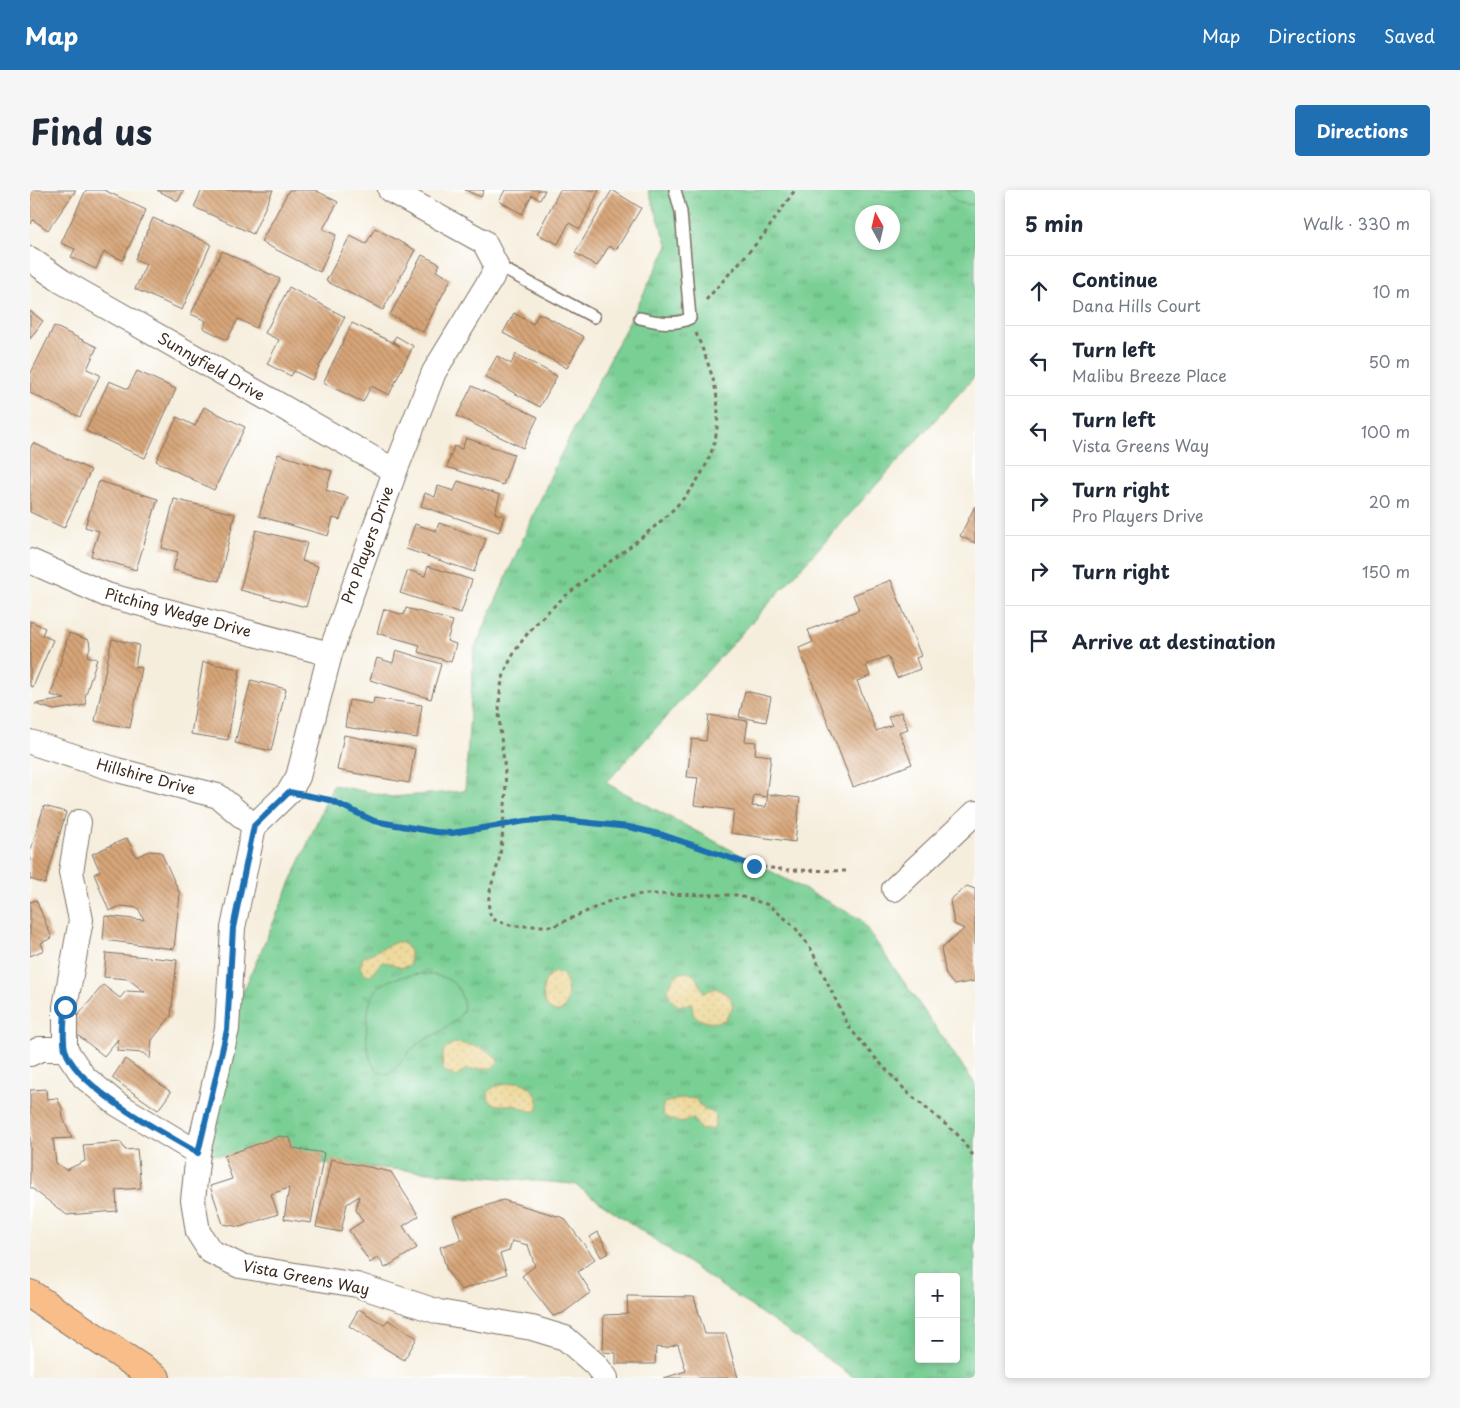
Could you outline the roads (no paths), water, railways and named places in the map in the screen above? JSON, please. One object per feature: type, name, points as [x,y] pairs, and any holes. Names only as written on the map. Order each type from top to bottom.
[{"type":"highway","points":[[30,1294],[156,1378]]},
{"type":"street","points":[[390,190],[484,242],[496,265]]},
{"type":"street","name":"Sunnyfield Drive","points":[[30,260],[63,282],[395,470]]},
{"type":"street","name":"Pro Players Drive","points":[[254,826],[289,792],[298,777],[330,654],[395,470],[434,372],[492,277],[496,265]]},
{"type":"street","name":"Pitching Wedge Drive","points":[[30,561],[108,595],[330,654]]},
{"type":"street","name":"Hillshire Drive","points":[[30,742],[117,770],[218,796],[254,826]]},
{"type":"street","points":[[894,889],[975,814]]},
{"type":"street","points":[[80,822],[71,872],[81,920],[65,1007],[65,1049],[84,1077],[117,1104],[198,1153]]},
{"type":"street","name":"Vista Greens Way","points":[[254,826],[233,928],[227,1030],[198,1153],[193,1200],[198,1232],[210,1251],[240,1266],[357,1285],[439,1312],[532,1328],[565,1338],[595,1364],[606,1378]]},
{"type":"street","points":[[30,1054],[40,1049],[65,1049]]},
{"type":"lane","points":[[640,318],[660,322],[683,322],[690,318],[681,212],[675,190]]},
{"type":"lane","points":[[496,265],[594,317]]}]
